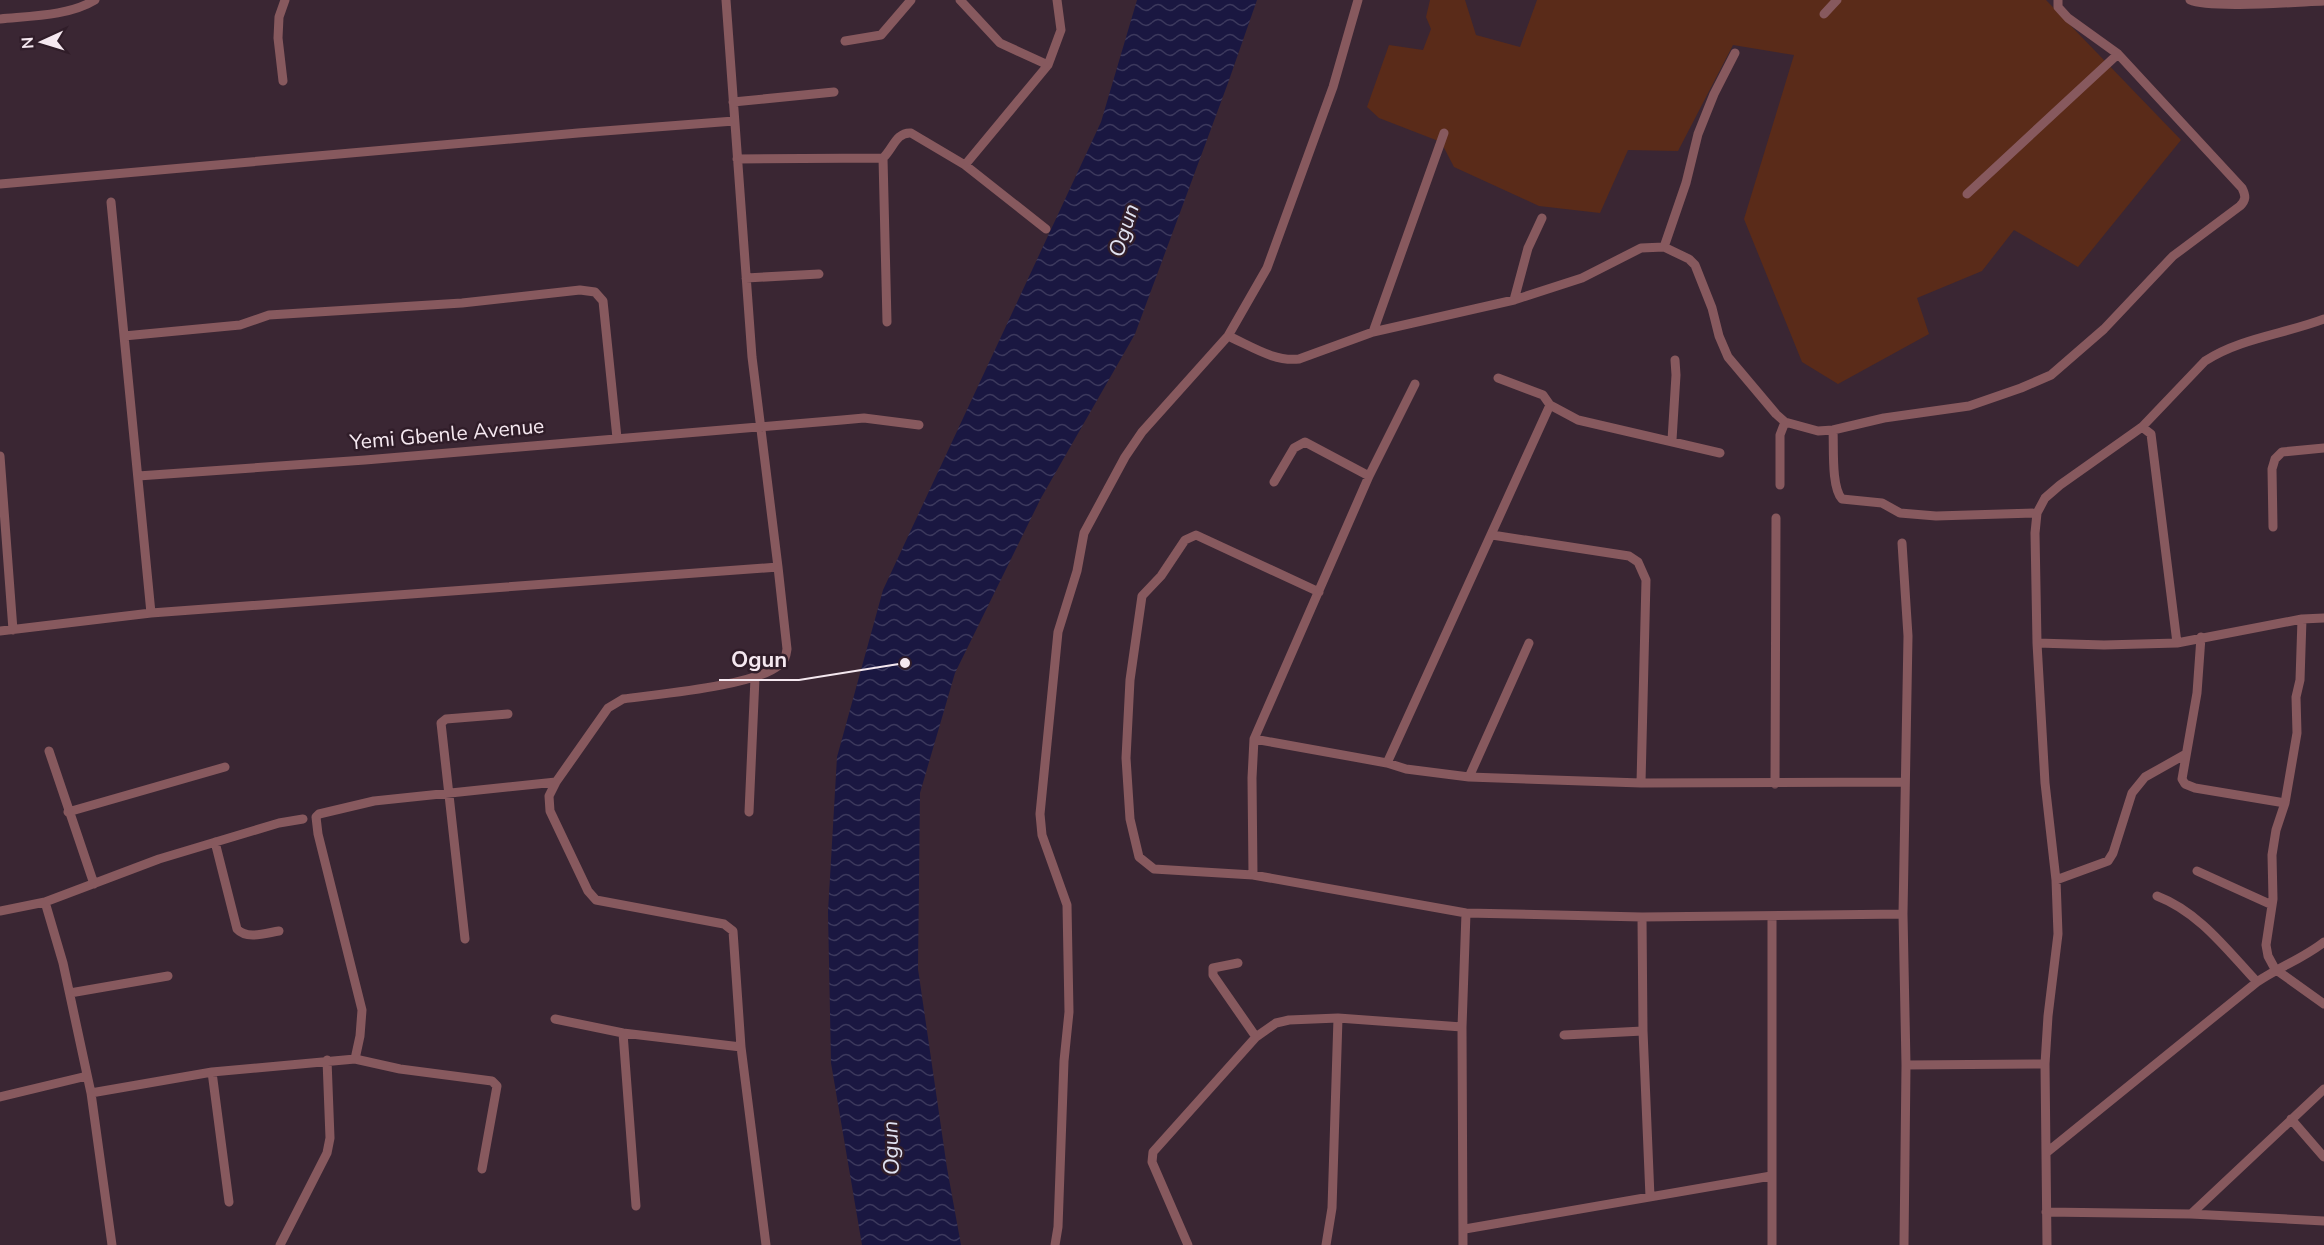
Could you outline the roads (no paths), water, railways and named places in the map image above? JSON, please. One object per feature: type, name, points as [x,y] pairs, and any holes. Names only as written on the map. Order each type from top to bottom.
[{"type":"street","points":[[0,19],[63,11],[87,5],[95,0]]},
{"type":"street","points":[[283,81],[278,38],[279,17],[288,0]]},
{"type":"street","points":[[726,0],[746,278],[760,427],[782,587],[786,657],[780,665],[755,678],[623,699],[615,703],[608,708],[556,782],[549,796],[550,811],[591,897],[604,903],[724,924],[734,931],[741,1047],[766,1245]]},
{"type":"street","points":[[845,41],[881,35],[911,0]]},
{"type":"street","points":[[960,0],[999,44],[1048,65]]},
{"type":"street","points":[[964,165],[1048,65],[1061,30],[1057,0]]},
{"type":"street","points":[[1055,1245],[1058,1227],[1064,1061],[1070,1012],[1067,905],[1042,836],[1040,814],[1058,632],[1077,571],[1084,532],[1125,457],[1142,432],[1228,336],[1267,268],[1333,87],[1358,0]]},
{"type":"street","points":[[1824,14],[1837,0]]},
{"type":"street","points":[[1228,336],[1275,358],[1299,359],[1373,332],[1514,300],[1582,278],[1641,248],[1664,247],[1689,259],[1695,265],[1728,357],[1785,422],[1818,431],[1833,430],[1884,418],[1969,406],[2021,388],[2051,375],[2111,323],[2174,256],[2244,202],[2246,194],[2118,54],[2068,18],[2058,7],[2058,0]]},
{"type":"street","points":[[2190,0],[2220,4],[2324,1]]},
{"type":"street","points":[[1664,247],[1686,183],[1698,134],[1714,94],[1736,53]]},
{"type":"street","points":[[1967,194],[2118,54]]},
{"type":"street","points":[[733,102],[834,92]]},
{"type":"street","points":[[0,184],[734,121]]},
{"type":"street","points":[[887,322],[883,158],[898,136],[907,132],[964,165],[1046,229]]},
{"type":"street","points":[[1373,332],[1444,133]]},
{"type":"street","points":[[737,159],[883,158]]},
{"type":"street","points":[[111,202],[152,613]]},
{"type":"street","points":[[1514,300],[1528,248],[1542,218]]},
{"type":"street","points":[[746,278],[819,274]]},
{"type":"street","points":[[124,336],[240,325],[268,315],[462,303],[571,291],[595,292],[603,301],[617,438]]},
{"type":"street","points":[[2046,1245],[2045,1064],[2058,934],[2056,880],[2045,783],[2037,643],[2035,533],[2037,513],[2045,498],[2142,426],[2189,377],[2217,353],[2324,319]]},
{"type":"street","points":[[1672,440],[1675,360]]},
{"type":"street","points":[[1498,378],[1543,395],[1550,405],[1578,420],[1720,453]]},
{"type":"street","points":[[1253,875],[1254,739],[1369,476],[1416,384]]},
{"type":"street","points":[[1387,763],[1550,405]]},
{"type":"street","name":"Yemi Gbenle Avenue","points":[[138,476],[452,453],[864,418],[919,425]]},
{"type":"street","points":[[1780,485],[1780,435],[1785,422]]},
{"type":"street","points":[[2142,426],[2151,434],[2177,643]]},
{"type":"street","points":[[1833,430],[1836,484],[1838,495],[1842,499],[1882,502],[1900,513],[1936,516],[2037,513]]},
{"type":"street","points":[[1274,482],[1294,448],[1305,442],[1369,476]]},
{"type":"street","points":[[2273,527],[2272,469],[2275,459],[2282,452],[2324,448]]},
{"type":"street","points":[[0,456],[13,630]]},
{"type":"street","points":[[1775,784],[1776,518]]},
{"type":"street","points":[[1319,592],[1196,535],[1185,540],[1161,576],[1143,596],[1130,680],[1126,758],[1130,819],[1139,857],[1154,869],[1253,875],[1466,913],[1642,917],[1903,914]]},
{"type":"street","points":[[1492,535],[1629,556],[1638,562],[1646,580],[1641,783]]},
{"type":"street","points":[[1902,543],[1908,636],[1903,914],[1906,1065],[1904,1245]]},
{"type":"street","points":[[0,631],[152,613],[778,567]]},
{"type":"street","points":[[2037,643],[2104,645],[2177,643],[2324,618]]},
{"type":"street","points":[[2302,620],[2300,680],[2296,697],[2296,733],[2285,803],[2276,830],[2272,855],[2272,905],[2266,945],[2268,956],[2275,969],[2324,1004]]},
{"type":"street","points":[[2201,638],[2197,693],[2182,780],[2185,784],[2285,803]]},
{"type":"street","points":[[1469,777],[1528,643]]},
{"type":"street","points":[[749,812],[755,678]]},
{"type":"street","points":[[465,939],[441,723],[446,719],[508,714]]},
{"type":"street","points":[[1254,739],[1387,763],[1406,769],[1469,777],[1641,783],[1905,782]]},
{"type":"street","points":[[49,751],[94,884]]},
{"type":"street","points":[[2056,880],[2108,861],[2113,853],[2132,793],[2145,777],[2186,754]]},
{"type":"street","points":[[68,812],[225,767]]},
{"type":"street","points":[[355,1059],[362,1010],[318,834],[316,817],[320,814],[374,801],[556,782]]},
{"type":"street","points":[[0,910],[45,902],[159,859],[303,819]]},
{"type":"street","points":[[215,842],[237,929],[241,934],[248,936],[279,931]]},
{"type":"street","points":[[2197,871],[2272,905]]},
{"type":"street","points":[[2157,896],[2195,917],[2257,982]]},
{"type":"street","points":[[45,902],[70,993],[92,1093],[112,1245]]},
{"type":"street","points":[[1463,1245],[1465,1229],[1462,1027],[1466,913]]},
{"type":"street","points":[[1772,916],[1772,1245]]},
{"type":"street","points":[[1642,917],[1643,1031],[1650,1197]]},
{"type":"street","points":[[2046,1153],[2257,982],[2275,969],[2314,950],[2324,942]]},
{"type":"street","points":[[1238,963],[1217,966],[1213,968],[1213,975],[1256,1038]]},
{"type":"street","points":[[70,993],[168,976]]},
{"type":"street","points":[[1188,1245],[1151,1157],[1160,1144],[1256,1038],[1276,1023],[1289,1020],[1338,1018],[1462,1027]]},
{"type":"street","points":[[1326,1245],[1332,1208],[1338,1018]]},
{"type":"street","points":[[555,1019],[623,1033],[741,1047]]},
{"type":"street","points":[[1564,1035],[1643,1031]]},
{"type":"street","points":[[623,1033],[636,1206]]},
{"type":"street","points":[[92,1093],[212,1072],[355,1059],[400,1069],[492,1082],[497,1086],[482,1169]]},
{"type":"street","points":[[280,1245],[327,1153],[330,1138],[327,1060]]},
{"type":"street","points":[[1906,1065],[2045,1064]]},
{"type":"street","points":[[212,1072],[229,1202]]},
{"type":"street","points":[[0,1096],[87,1076]]},
{"type":"street","points":[[2191,1214],[2324,1089]]},
{"type":"street","points":[[2291,1119],[2324,1157]]},
{"type":"street","points":[[1465,1229],[1771,1176]]},
{"type":"street","points":[[2046,1212],[2191,1214],[2324,1221]]},
{"type":"water","points":[[1137,0],[1257,0],[1135,334],[1041,498],[955,673],[920,793],[918,969],[947,1168],[961,1245],[862,1245],[831,1063],[828,912],[837,757],[883,590],[1101,122]]},
{"type":"place","name":"Ogun","points":[[905,663]]}]
